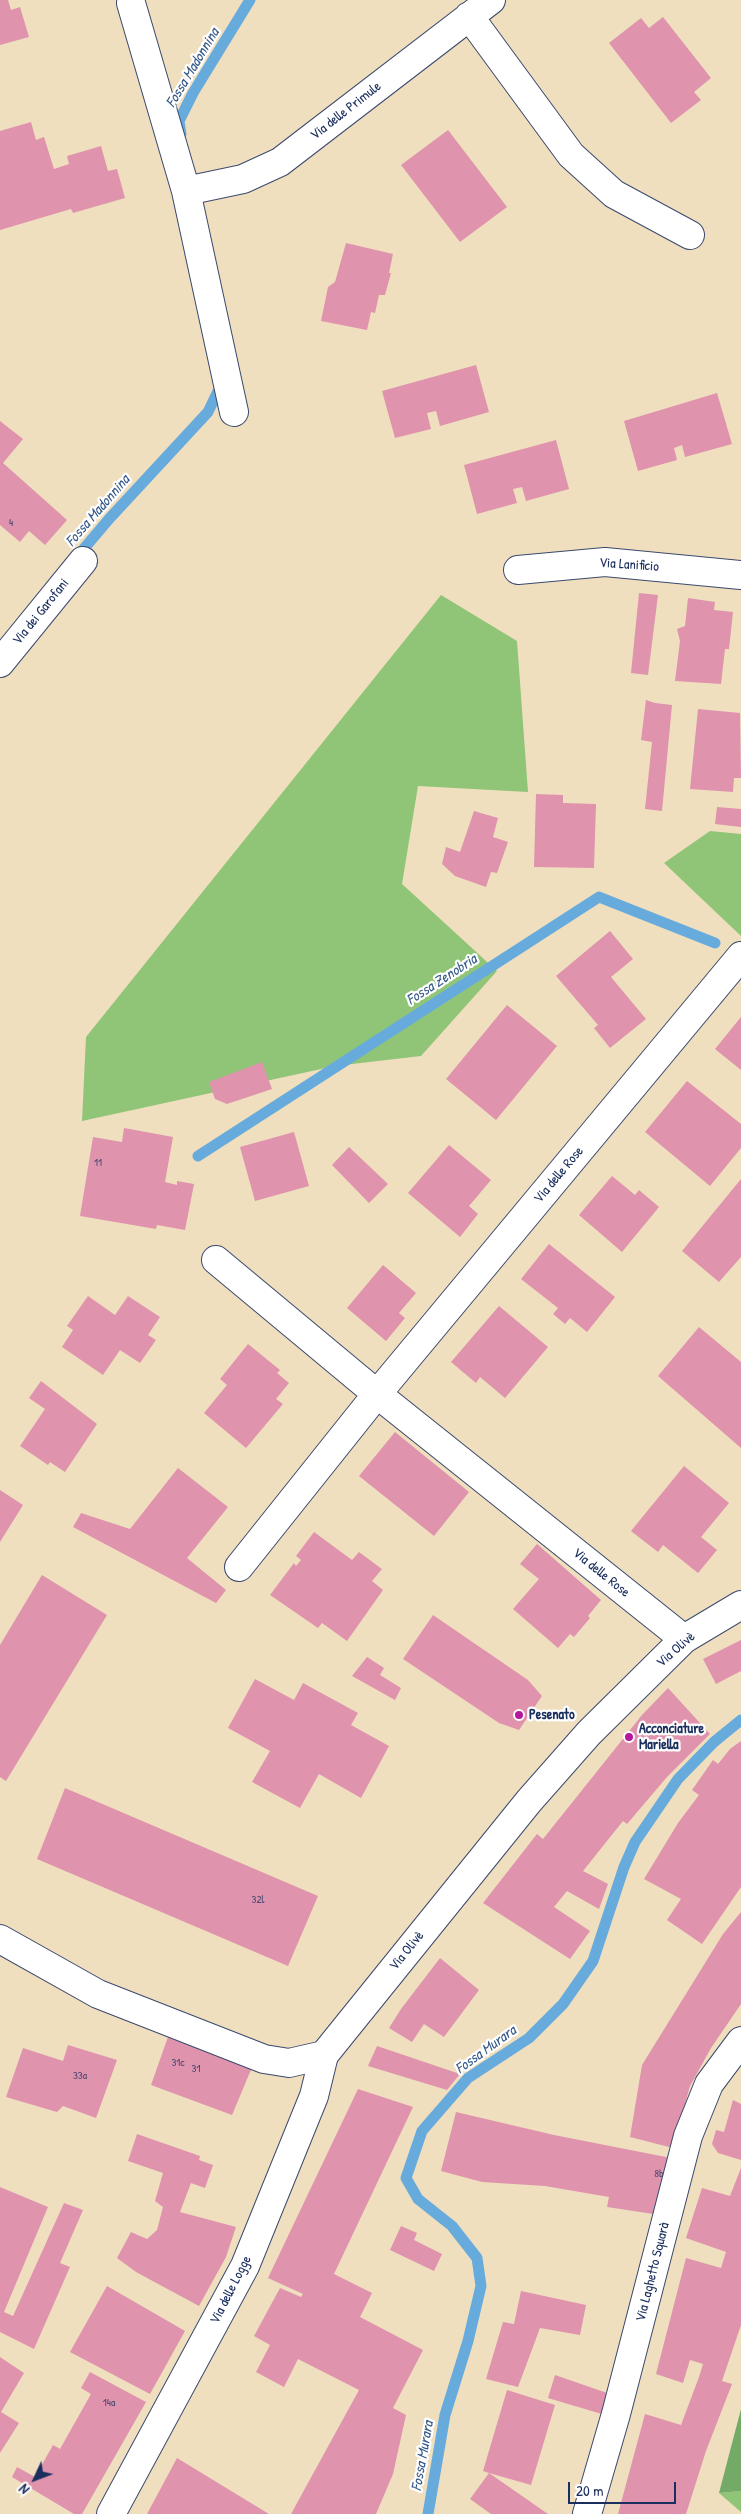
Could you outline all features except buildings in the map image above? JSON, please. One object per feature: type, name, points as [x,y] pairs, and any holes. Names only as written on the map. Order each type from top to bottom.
[{"type":"street","name":"Via delle Primule","points":[[186,191],[242,179],[280,162],[492,0]]},
{"type":"street","points":[[131,3],[186,191],[234,412]]},
{"type":"street","points":[[469,16],[571,155],[614,194],[690,235]]},
{"type":"street","name":"Via dei Garofani","points":[[0,663],[83,561]]},
{"type":"street","name":"Via Lanificio","points":[[518,570],[605,562],[741,575]]},
{"type":"street","name":"Via delle Rose","points":[[239,1567],[377,1394],[741,956]]},
{"type":"street","name":"Via delle Rose","points":[[216,1260],[377,1394],[684,1640]]},
{"type":"street","name":"Via Olivè","points":[[324,2054],[541,1787],[589,1733],[684,1640],[741,1605]]},
{"type":"street","points":[[0,1939],[98,1994],[264,2059],[289,2063],[324,2054]]},
{"type":"street","name":"Via Laghetto Squarà","points":[[587,2514],[616,2414],[688,2136],[710,2084],[741,2041]]},
{"type":"street","name":"Via delle Logge","points":[[110,2514],[245,2266],[314,2096],[324,2054]]},
{"type":"green space","points":[[441,595],[517,641],[528,792],[418,786],[402,884],[497,971],[421,1056],[335,1066],[82,1121],[86,1037]]},
{"type":"green space","points":[[710,831],[741,834],[741,936],[664,863]]},
{"type":"green space","points":[[741,2409],[741,2491],[719,2493]]},
{"type":"green space","points":[[741,2491],[741,2512],[719,2493]]},
{"type":"waterway","name":"Fossa Madonnina","points":[[181,134],[179,121],[193,93],[250,0]]},
{"type":"waterway","name":"Fossa Madonnina","points":[[76,558],[109,519],[208,412],[219,389]]},
{"type":"waterway","name":"Fossa Zenobria","points":[[198,1156],[599,897],[715,943]]},
{"type":"waterway","name":"Fossa Murara","points":[[428,2514],[445,2415],[468,2341],[481,2286],[477,2258],[452,2226],[418,2199],[406,2178],[422,2131],[468,2078],[529,2038],[563,2004],[593,1961],[624,1867],[635,1842],[678,1779],[714,1742],[741,1720]]},
{"type":"place","name":"Pesenato","points":[[519,1715]]},
{"type":"place","name":"Acconciature Mariella","points":[[629,1737]]}]
